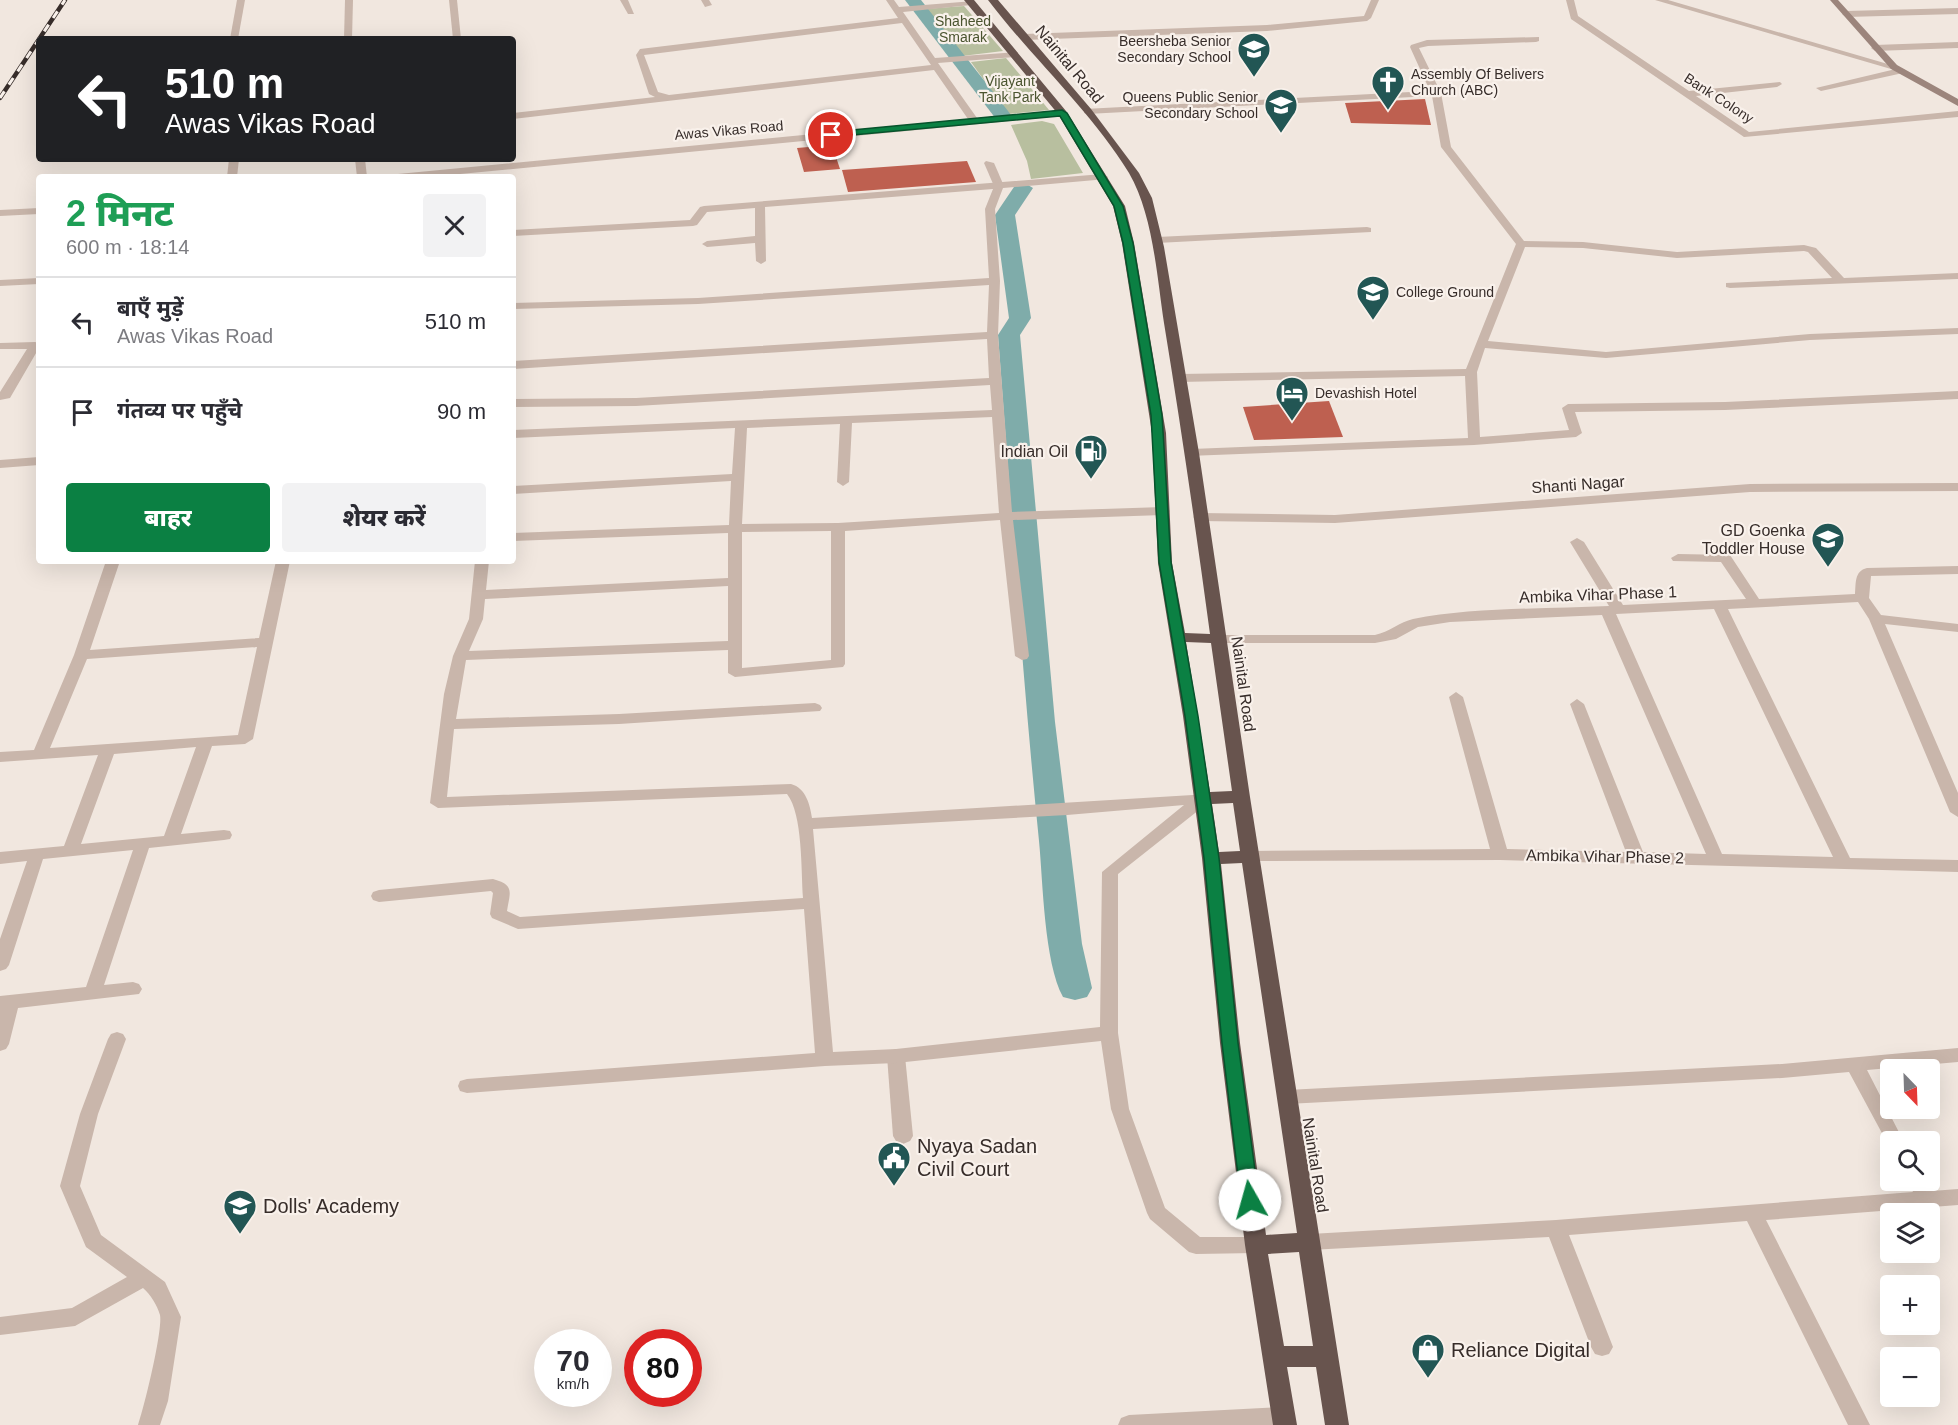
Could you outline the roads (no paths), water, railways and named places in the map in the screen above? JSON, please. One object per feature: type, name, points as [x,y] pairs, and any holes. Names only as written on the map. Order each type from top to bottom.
[{"type":"highway","name":"Nainital Road","points":[[993,0],[1087,111],[1119,176],[1119,206],[1128,243],[1159,433],[1165,562],[1203,798],[1230,1043],[1256,1245],[1285,1421]]},
{"type":"highway","name":"Nainital Road","points":[[970,1],[1062,113],[1119,176],[1146,198],[1156,240],[1192,453],[1241,797],[1252,857],[1337,1425]]},
{"type":"highway","points":[[1002,38],[1024,37]]},
{"type":"highway","points":[[1062,113],[1087,111]]},
{"type":"highway","points":[[1177,637],[1220,639]]},
{"type":"highway","points":[[1203,798],[1241,797]]},
{"type":"highway","points":[[1211,858],[1252,857]]},
{"type":"highway","points":[[1256,1245],[1310,1242]]},
{"type":"highway","points":[[1274,1356],[1327,1357]]},
{"type":"main road","points":[[1834,0],[1875,48],[1897,69],[1958,103]]},
{"type":"street","points":[[235,36],[241,0]]},
{"type":"street","points":[[348,36],[349,0]]},
{"type":"street","points":[[457,36],[454,0],[466,0]]},
{"type":"street","points":[[624,0],[631,12]]},
{"type":"street","points":[[890,0],[937,64],[974,121]]},
{"type":"street","points":[[1024,37],[1266,28],[1367,18],[1375,0]]},
{"type":"street","name":"Bank Colony","points":[[1570,0],[1574,17],[1748,135],[1958,114]]},
{"type":"street","points":[[1659,0],[1897,69]]},
{"type":"street","points":[[897,10],[970,1]]},
{"type":"street","points":[[1846,14],[1958,11]]},
{"type":"street","points":[[666,97],[654,94],[640,55],[643,51],[904,20]]},
{"type":"street","points":[[1521,244],[1446,147],[1437,93],[1414,46],[1427,43],[1536,39]]},
{"type":"street","points":[[1941,45],[1958,57]]},
{"type":"street","points":[[1875,48],[1958,45]]},
{"type":"street","points":[[516,116],[937,64],[966,58],[1015,54]]},
{"type":"street","points":[[1821,88],[1897,69]]},
{"type":"street","points":[[1688,94],[1777,84]]},
{"type":"street","points":[[1087,111],[1437,93]]},
{"type":"street","name":"Awas Vikas Road","points":[[516,160],[1062,113]]},
{"type":"street","name":"Awas Vikas Road","points":[[416,174],[481,163]]},
{"type":"street","points":[[989,163],[999,186],[990,209],[995,281],[992,335],[998,413],[1011,516],[1022,656]]},
{"type":"street","points":[[516,233],[693,223],[704,209],[1119,176]]},
{"type":"street","points":[[760,205],[761,261]]},
{"type":"street","points":[[0,213],[36,211]]},
{"type":"street","points":[[1156,240],[1367,230]]},
{"type":"street","points":[[707,244],[760,239]]},
{"type":"street","points":[[1521,244],[1583,245],[1677,255],[1804,248],[1812,250],[1841,281]]},
{"type":"street","points":[[1474,441],[1471,372],[1521,244]]},
{"type":"street","points":[[1731,285],[1958,276]]},
{"type":"street","points":[[0,283],[36,281]]},
{"type":"street","points":[[516,306],[698,301],[995,281]]},
{"type":"street","points":[[1481,344],[1606,355],[1810,338],[1958,331]]},
{"type":"street","points":[[516,365],[992,335]]},
{"type":"street","points":[[0,346],[35,345],[6,395],[0,396]]},
{"type":"street","points":[[1180,378],[1471,372]]},
{"type":"street","points":[[516,403],[636,402],[996,381]]},
{"type":"street","points":[[1192,453],[1474,441],[1576,433],[1568,408],[1725,406],[1958,395]]},
{"type":"street","points":[[516,434],[741,426],[998,413]]},
{"type":"street","points":[[843,482],[846,421]]},
{"type":"street","points":[[741,426],[735,529],[735,673],[838,664],[838,527]]},
{"type":"street","points":[[0,464],[36,461]]},
{"type":"street","points":[[516,490],[738,477]]},
{"type":"street","name":"Shanti Nagar","points":[[1200,517],[1335,519],[1750,488],[1958,487]]},
{"type":"street","points":[[516,537],[838,527],[1011,516],[1163,511]]},
{"type":"street","points":[[1577,542],[1613,611],[1716,858]]},
{"type":"street","points":[[1678,558],[1725,558],[1756,604]]},
{"type":"street","points":[[40,753],[81,654],[112,564]]},
{"type":"street","points":[[0,757],[245,739],[282,564]]},
{"type":"street","points":[[482,564],[476,619],[460,656],[447,724],[438,803],[791,789],[801,801],[805,824],[825,1059]]},
{"type":"street","points":[[1958,570],[1867,572],[1863,577],[1862,598],[1876,619],[1958,812]]},
{"type":"street","points":[[478,595],[735,582]]},
{"type":"street","name":"Ambika Vihar Phase 1","points":[[1220,639],[1375,639],[1391,636],[1414,623],[1450,618],[1720,607],[1862,598]]},
{"type":"street","points":[[1720,607],[1844,862]]},
{"type":"street","points":[[1876,619],[1958,628]]},
{"type":"street","points":[[81,654],[266,642]]},
{"type":"street","points":[[460,656],[735,645]]},
{"type":"street","points":[[1456,698],[1500,854]]},
{"type":"street","points":[[1577,704],[1636,856]]},
{"type":"street","points":[[447,724],[619,719],[815,708]]},
{"type":"street","points":[[171,840],[206,741]]},
{"type":"street","points":[[70,851],[108,749]]},
{"type":"street","points":[[805,824],[1067,810],[1203,798]]},
{"type":"street","points":[[1203,798],[1110,872],[1109,1033],[1120,1109],[1157,1213],[1196,1246],[1256,1245]]},
{"type":"street","points":[[0,858],[224,835]]},
{"type":"street","points":[[93,993],[143,843]]},
{"type":"street","points":[[0,965],[37,854]]},
{"type":"street","name":"Ambika Vihar Phase 2","points":[[1252,857],[1500,854],[1958,866]]},
{"type":"street","points":[[379,896],[493,885],[502,890],[498,914],[518,923],[811,903]]},
{"type":"street","points":[[0,1044],[6,1003],[133,989]]},
{"type":"street","points":[[467,1086],[825,1059],[896,1056],[1109,1033]]},
{"type":"street","points":[[117,1039],[89,1114],[70,1186],[93,1241],[158,1288],[171,1317],[157,1401],[149,1425]]},
{"type":"street","points":[[1287,1097],[1782,1071],[1958,1055]]},
{"type":"street","points":[[896,1056],[903,1136]]},
{"type":"street","points":[[1854,1064],[1889,1131]]},
{"type":"street","points":[[1922,1191],[1926,1199]]},
{"type":"street","points":[[1310,1242],[1556,1228],[1958,1197]]},
{"type":"street","points":[[1753,1214],[1859,1425]]},
{"type":"street","points":[[1556,1228],[1602,1347]]},
{"type":"street","points":[[0,1326],[75,1317],[145,1277]]},
{"type":"street","points":[[1129,1425],[1234,1418],[1285,1421]]},
{"type":"waterway","points":[[913,0],[1002,115]]},
{"type":"waterway","points":[[1023,188],[1005,215],[1020,318],[1009,335],[1041,722],[1066,944],[1075,988]]},
{"type":"railway","points":[[41,36],[65,0]]},
{"type":"railway","points":[[0,98],[36,44]]},
{"type":"place","name":"Beersheba Senior Secondary School","points":[[1254,78]]},
{"type":"place","name":"Assembly Of Belivers Church (ABC)","points":[[1388,111]]},
{"type":"place","name":"Queens Public Senior Secondary School","points":[[1281,134]]},
{"type":"place","name":"College Ground","points":[[1373,321]]},
{"type":"place","name":"Devashish Hotel","points":[[1292,422]]},
{"type":"place","name":"Indian Oil","points":[[1091,480]]},
{"type":"place","name":"GD Goenka Toddler House","points":[[1828,568]]},
{"type":"place","name":"Nyaya Sadan Civil Court","points":[[894,1187]]},
{"type":"place","name":"Dolls' Academy","points":[[240,1235]]},
{"type":"place","name":"Reliance Digital","points":[[1428,1379]]},
{"type":"park label","name":"Shaheed Smarak","points":[[963,30]]},
{"type":"park label","name":"Vijayant Tank Park","points":[[1010,90]]}]
